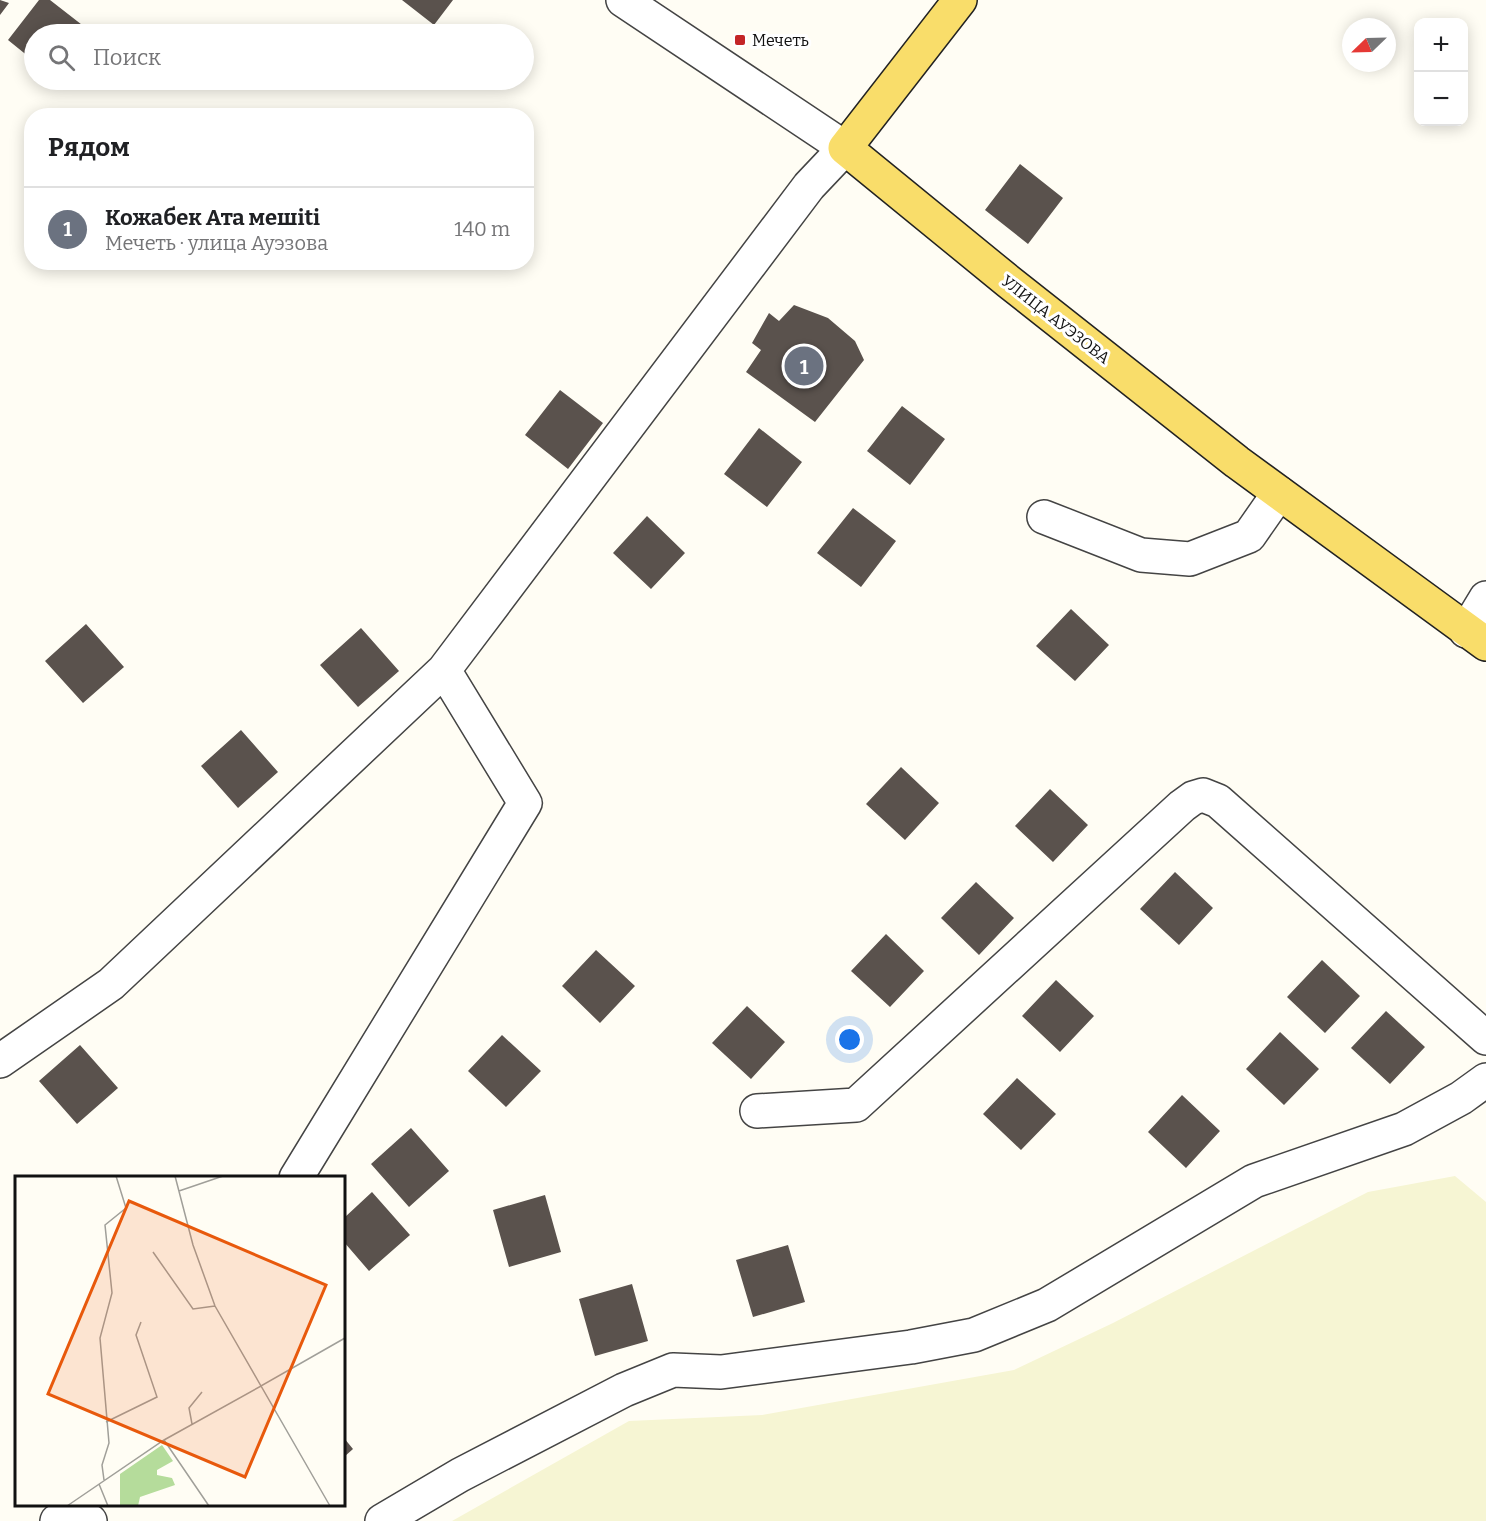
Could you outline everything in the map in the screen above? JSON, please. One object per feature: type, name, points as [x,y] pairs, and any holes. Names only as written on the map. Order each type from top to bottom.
[{"type":"main road","points":[[845,148],[960,0]]},
{"type":"main road","name":"УЛИЦА АУЭЗОВА","points":[[845,148],[1009,282],[1280,493],[1476,637]]},
{"type":"street","name":"УЛИЦА АУЭЗОВА","points":[[623,0],[845,148]]},
{"type":"street","points":[[0,1061],[111,984],[444,670],[809,186],[845,148]]},
{"type":"street","points":[[1044,518],[1141,555],[1190,559],[1249,536],[1280,493]]},
{"type":"street","points":[[1476,637],[1486,598]]},
{"type":"street","points":[[297,1176],[525,804],[444,670]]},
{"type":"street","points":[[757,1111],[856,1105],[1182,806],[1193,798],[1203,795],[1218,801],[1486,1038]]},
{"type":"street","points":[[382,1521],[460,1475],[624,1390],[673,1370],[721,1372],[911,1347],[974,1335],[1047,1305],[1254,1181],[1404,1129],[1461,1098],[1486,1080]]},
{"type":"street","points":[[57,1521],[73,1516],[90,1521]]},
{"type":"green space","points":[[1455,1176],[1486,1202],[1486,1521],[452,1521],[629,1421],[762,1415],[1014,1370],[1113,1323],[1368,1192]]},
{"type":"building","points":[[0,0],[9,3],[0,15]]},
{"type":"building","points":[[39,0],[50,0],[81,24],[24,24],[24,53],[8,40]]},
{"type":"building","points":[[402,0],[453,0],[433,24]]},
{"type":"building","points":[[1020,164],[1063,198],[1028,244],[985,210]]},
{"type":"building","points":[[794,305],[828,318],[855,341],[864,360],[815,422],[746,372],[761,350],[752,343],[769,313],[779,321]]},
{"type":"building","points":[[560,390],[603,423],[568,469],[525,435]]},
{"type":"building","points":[[902,406],[945,439],[910,485],[867,451]]},
{"type":"building","points":[[759,428],[802,462],[767,507],[724,474]]},
{"type":"building","points":[[853,508],[896,541],[861,587],[817,553]]},
{"type":"building","points":[[647,516],[685,553],[651,589],[613,553]]},
{"type":"building","points":[[1071,609],[1109,645],[1075,681],[1036,646]]},
{"type":"building","points":[[86,624],[124,667],[83,703],[45,661]]},
{"type":"building","points":[[361,628],[399,671],[358,707],[320,665]]},
{"type":"building","points":[[241,730],[278,772],[238,808],[201,766]]},
{"type":"building","points":[[901,767],[939,803],[905,840],[866,804]]},
{"type":"building","points":[[1050,789],[1088,825],[1053,862],[1015,826]]},
{"type":"building","points":[[1175,872],[1213,908],[1179,945],[1140,909]]},
{"type":"building","points":[[976,882],[1014,918],[979,955],[941,918]]},
{"type":"building","points":[[886,934],[924,971],[890,1007],[851,971]]},
{"type":"building","points":[[596,950],[635,986],[600,1023],[562,986]]},
{"type":"building","points":[[1322,960],[1360,996],[1325,1033],[1287,997]]},
{"type":"building","points":[[1056,980],[1094,1016],[1060,1052],[1022,1016]]},
{"type":"building","points":[[747,1006],[785,1042],[751,1079],[712,1043]]},
{"type":"building","points":[[1386,1011],[1425,1047],[1390,1084],[1351,1048]]},
{"type":"building","points":[[1280,1032],[1319,1069],[1284,1105],[1246,1069]]},
{"type":"building","points":[[502,1035],[541,1071],[506,1107],[468,1071]]},
{"type":"building","points":[[80,1045],[118,1088],[77,1124],[39,1081]]},
{"type":"building","points":[[1017,1078],[1056,1114],[1021,1150],[983,1114]]},
{"type":"building","points":[[1182,1095],[1220,1131],[1186,1168],[1148,1132]]},
{"type":"building","points":[[411,1128],[449,1171],[409,1207],[371,1164]]},
{"type":"building","points":[[372,1192],[410,1235],[369,1271],[345,1243],[345,1217]]},
{"type":"building","points":[[545,1195],[561,1252],[509,1267],[493,1210]]},
{"type":"building","points":[[788,1245],[805,1302],[753,1317],[736,1260]]},
{"type":"building","points":[[632,1284],[648,1341],[595,1356],[579,1299]]},
{"type":"building","points":[[345,1439],[353,1449],[345,1456]]},
{"type":"place","name":"Мечеть","points":[[740,40]]},
{"type":"place","name":"Кожабек Ата мешiti","points":[[804,366]]}]
